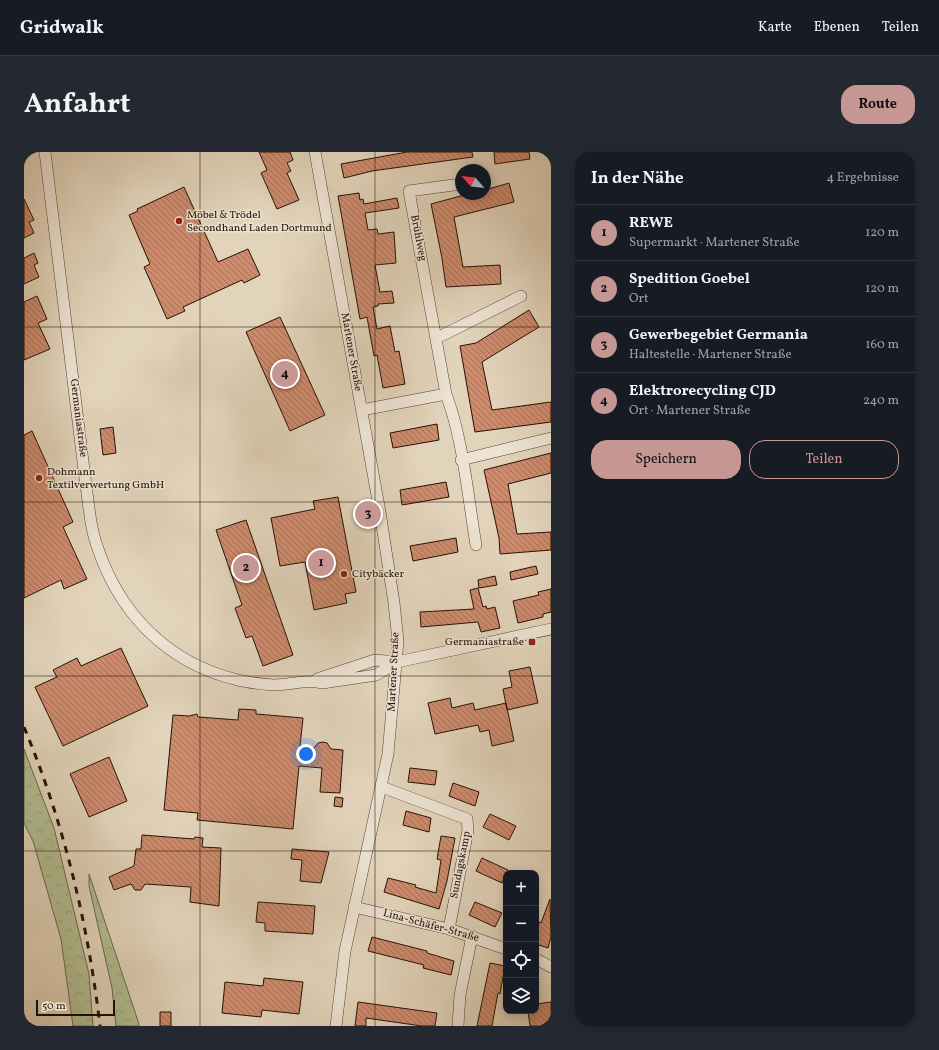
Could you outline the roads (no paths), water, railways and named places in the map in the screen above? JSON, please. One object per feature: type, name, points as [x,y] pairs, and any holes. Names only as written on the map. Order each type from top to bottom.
[{"type":"street","name":"Germaniastraße","points":[[45,152],[86,486],[95,542],[109,578],[129,611],[160,643],[205,669],[238,680],[274,685],[315,681],[322,683],[376,675],[397,662],[551,629]]},
{"type":"street","name":"Martener Straße","points":[[316,152],[362,410],[394,603],[398,642],[388,754],[345,951],[336,1026]]},
{"type":"street","name":"Brühlweg","points":[[455,185],[409,191],[446,394],[452,410],[476,545]]},
{"type":"street","points":[[437,338],[521,296]]},
{"type":"street","points":[[362,410],[446,394]]},
{"type":"street","points":[[461,460],[551,438]]},
{"type":"street","name":"Sundagskamp","points":[[382,787],[467,819],[468,830],[449,929]]},
{"type":"street","name":"Lina-Schäfer-Straße","points":[[354,907],[449,929],[503,947]]},
{"type":"street","points":[[458,1026],[460,996],[472,936]]},
{"type":"street","points":[[539,961],[551,967]]},
{"type":"railway","points":[[24,727],[51,800],[72,874],[89,950],[100,1026]]},
{"type":"place","name":"Möbel & Trödel Secondhand Laden Dortmund","points":[[179,221]]},
{"type":"place","name":"Elektrorecycling CJD","points":[[285,374]]},
{"type":"place","name":"Dohmann Textilverwertung GmbH","points":[[39,478]]},
{"type":"place","name":"Gewerbegebiet Germania","points":[[368,514]]},
{"type":"place","name":"REWE","points":[[321,563]]},
{"type":"place","name":"Spedition Goebel","points":[[246,568]]},
{"type":"place","name":"Citybäcker","points":[[344,574]]},
{"type":"place","name":"Germaniastraße","points":[[532,642]]}]
